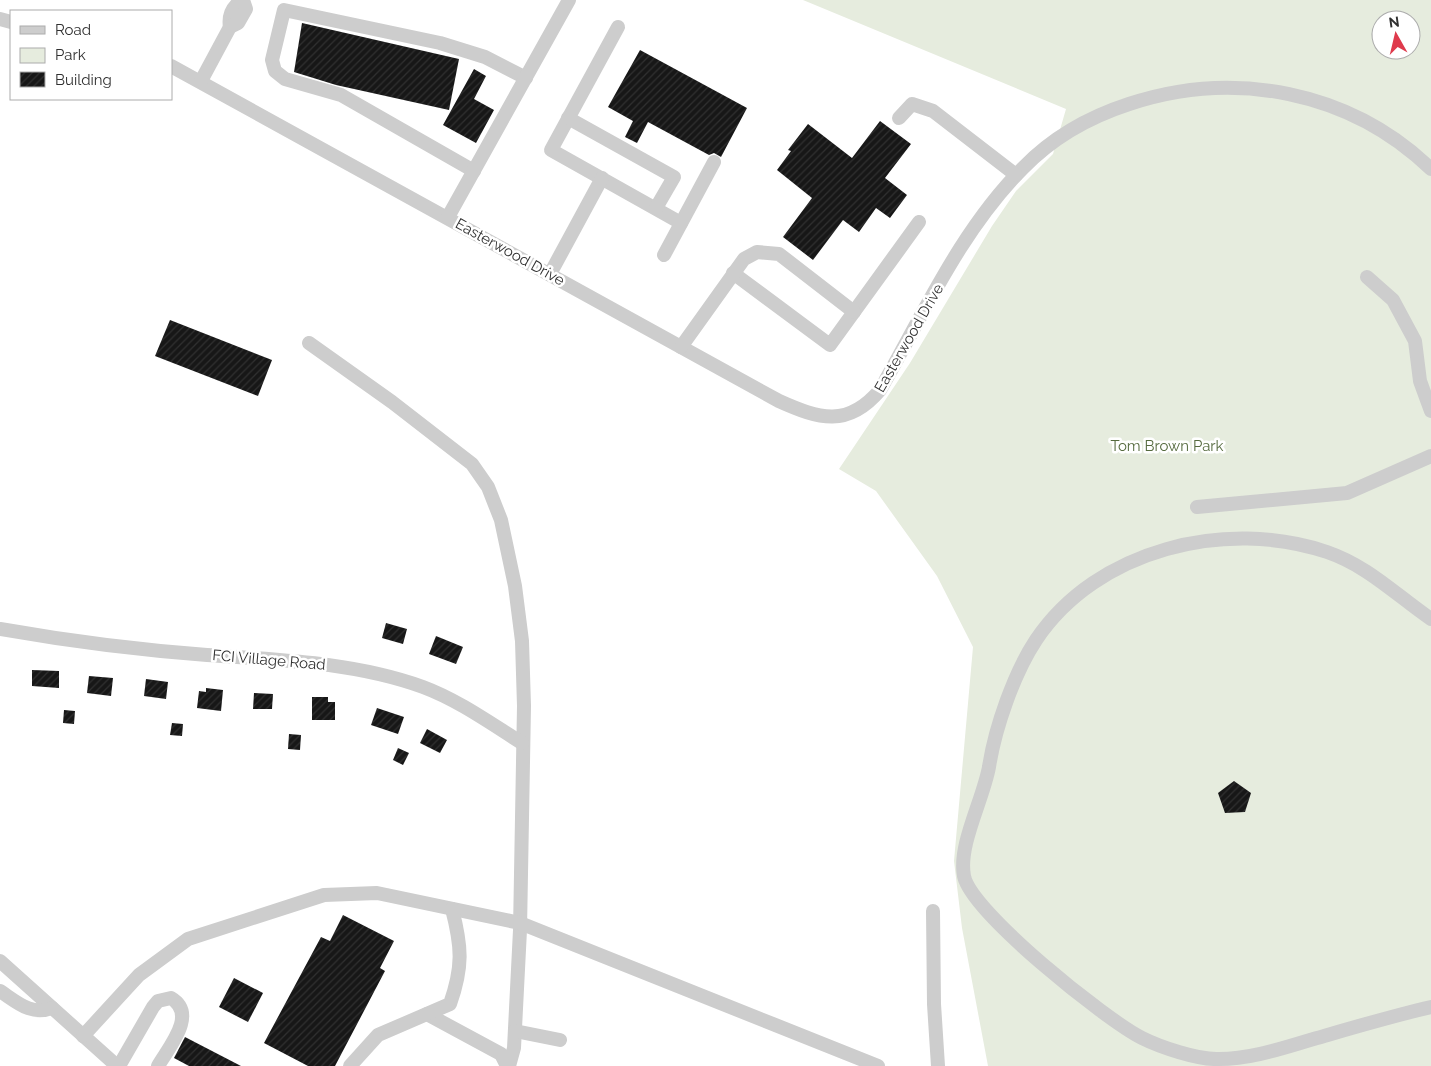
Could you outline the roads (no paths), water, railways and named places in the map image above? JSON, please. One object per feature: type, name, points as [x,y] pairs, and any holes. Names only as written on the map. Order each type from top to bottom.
[{"type":"street","points":[[201,81],[230,27],[228,19],[235,5],[243,0]]},
{"type":"street","points":[[448,217],[569,0]]},
{"type":"street","points":[[474,171],[341,95],[285,79],[275,71],[272,60],[284,10],[440,44],[485,56],[526,78]]},
{"type":"street","points":[[618,27],[551,150],[681,223]]},
{"type":"street","name":"Easterwood Drive","points":[[172,66],[681,346],[804,412],[819,417],[832,417],[859,410],[880,390],[976,225],[994,199],[1043,148],[1064,134],[1115,108],[1179,90],[1232,87],[1263,88],[1290,93],[1319,101],[1350,114],[1395,141],[1431,169]]},
{"type":"street","points":[[899,118],[912,104],[933,110],[1016,175]]},
{"type":"street","points":[[568,118],[674,177],[656,208]]},
{"type":"street","points":[[664,255],[714,162]]},
{"type":"street","points":[[550,274],[602,178]]},
{"type":"street","points":[[733,273],[830,344],[919,222]]},
{"type":"street","points":[[681,346],[744,259],[756,252],[779,254],[854,312]]},
{"type":"street","points":[[1367,277],[1393,300],[1415,341],[1420,381],[1431,411]]},
{"type":"street","points":[[309,343],[392,402],[472,464],[488,487],[501,520],[515,586],[522,641],[524,706],[520,923],[514,1048],[508,1066]]},
{"type":"street","points":[[1197,507],[1347,493],[1431,456]]},
{"type":"street","points":[[1431,619],[1370,572],[1326,552],[1295,544],[1272,540],[1208,540],[1155,553],[1126,564],[1078,594],[1052,619],[1028,654],[1001,716],[991,752],[982,797],[965,851],[963,864],[964,880],[974,898],[1010,936],[1115,1022],[1144,1039],[1199,1057],[1217,1060],[1254,1055],[1431,1007]]},
{"type":"street","name":"FCI Village Road","points":[[0,630],[58,639],[261,658],[370,671],[425,688],[454,702],[522,743]]},
{"type":"street","points":[[83,1036],[139,975],[188,939],[324,895],[377,894],[520,923],[878,1066]]},
{"type":"street","points":[[350,1066],[378,1035],[450,1004],[460,976],[460,945],[452,909]]},
{"type":"street","points":[[933,910],[934,1004],[938,1066]]},
{"type":"street","points":[[0,961],[118,1066],[153,1007],[158,1001],[171,998],[181,1006],[184,1014],[182,1024],[158,1066]]},
{"type":"street","points":[[0,991],[27,1009],[43,1012],[52,1008]]},
{"type":"street","points":[[427,1014],[500,1054],[508,1066]]},
{"type":"street","points":[[515,1031],[560,1040]]},
{"type":"street","points":[[95,1066],[102,1053]]},
{"type":"park label","name":"Tom Brown Park","points":[[1167,446]]}]
